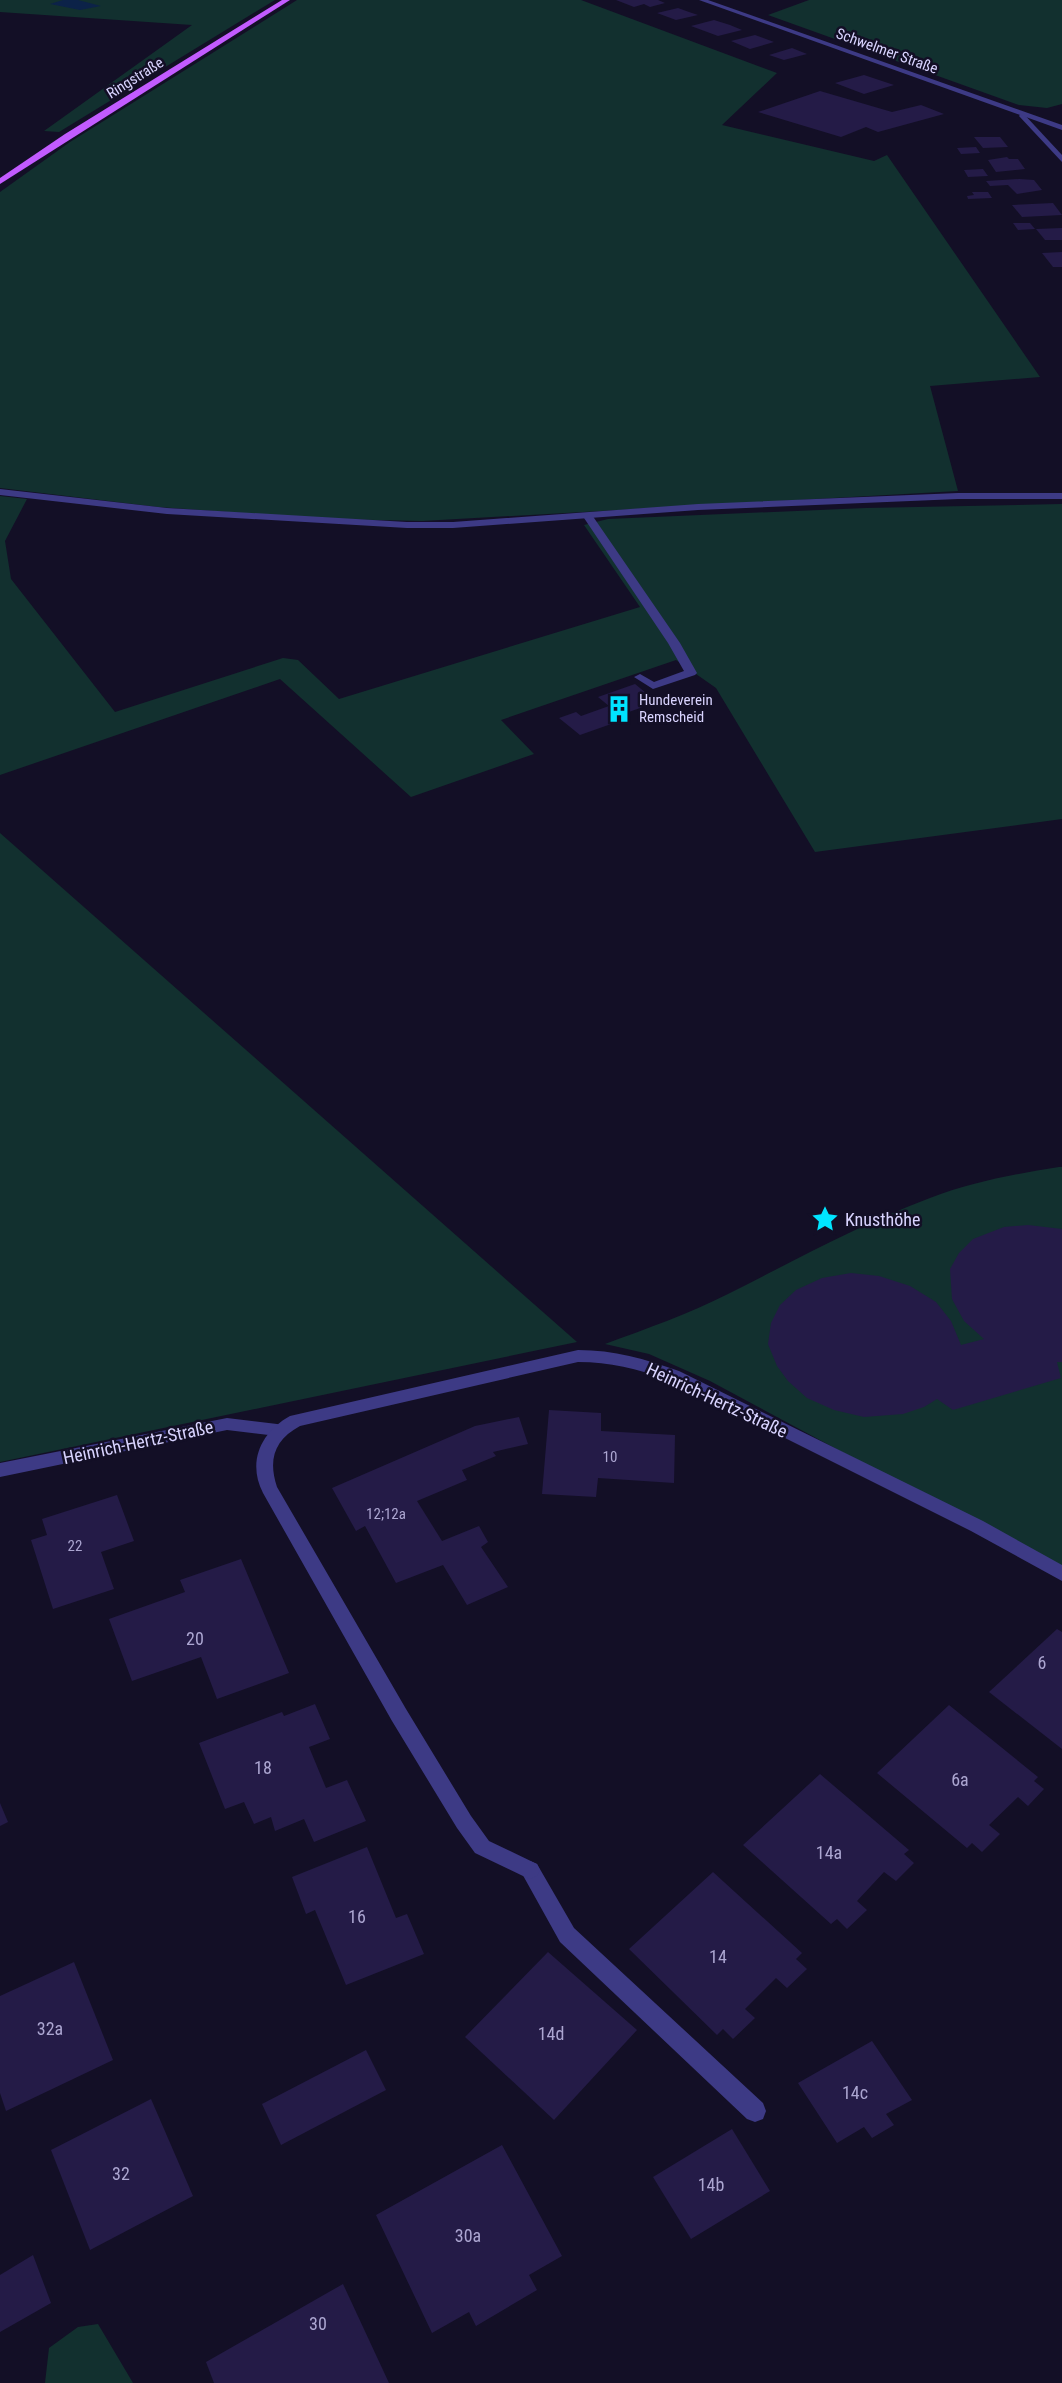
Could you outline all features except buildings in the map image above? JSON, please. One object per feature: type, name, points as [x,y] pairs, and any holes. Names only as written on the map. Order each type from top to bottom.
[{"type":"main road","name":"Ringstraße","points":[[0,182],[68,136],[287,0]]},
{"type":"street","name":"Schwelmer Straße","points":[[702,0],[1062,128]]},
{"type":"street","points":[[1022,114],[1062,160]]},
{"type":"street","points":[[0,492],[167,511],[407,525],[453,525],[893,498],[1062,496]]},
{"type":"street","points":[[587,515],[674,643],[691,674],[653,686],[640,677]]},
{"type":"street","name":"Heinrich-Hertz-Straße","points":[[0,1470],[227,1424],[277,1430],[296,1420],[578,1356],[615,1358],[656,1368],[682,1380],[977,1526],[1062,1574]]},
{"type":"street","points":[[277,1430],[266,1453],[265,1478],[269,1488],[399,1715],[464,1822],[482,1846],[530,1870],[567,1935],[754,2111]]},
{"type":"green space","points":[[0,0],[275,0],[59,132],[44,131],[192,25],[0,12]]},
{"type":"green space","points":[[297,0],[581,0],[777,73],[722,125],[874,161],[887,155],[1040,377],[930,386],[958,491],[422,521],[329,519],[158,507],[0,488],[0,192],[70,142]]},
{"type":"green space","points":[[809,0],[1062,0],[1062,104],[1047,108],[1019,105],[768,15]]},
{"type":"green space","points":[[0,496],[27,499],[5,541],[11,579],[115,712],[283,658],[298,660],[339,699],[640,607],[584,525],[608,519],[866,508],[1062,504],[1062,819],[815,852],[716,688],[676,660],[501,720],[534,754],[411,797],[280,679],[0,775]]},
{"type":"green space","points":[[0,833],[577,1342],[0,1462]]},
{"type":"green space","points":[[1062,1167],[1062,1570],[710,1381],[649,1354],[605,1344],[698,1308],[904,1208],[962,1187]]},
{"type":"green space","points":[[98,2324],[133,2383],[45,2383],[49,2348],[78,2327]]},
{"type":"water","points":[[63,0],[78,0],[101,6],[80,10],[50,4]]},
{"type":"place","name":"Hundeverein Remscheid","points":[[619,709]]},
{"type":"place","name":"Knusthöhe","points":[[825,1219]]}]
